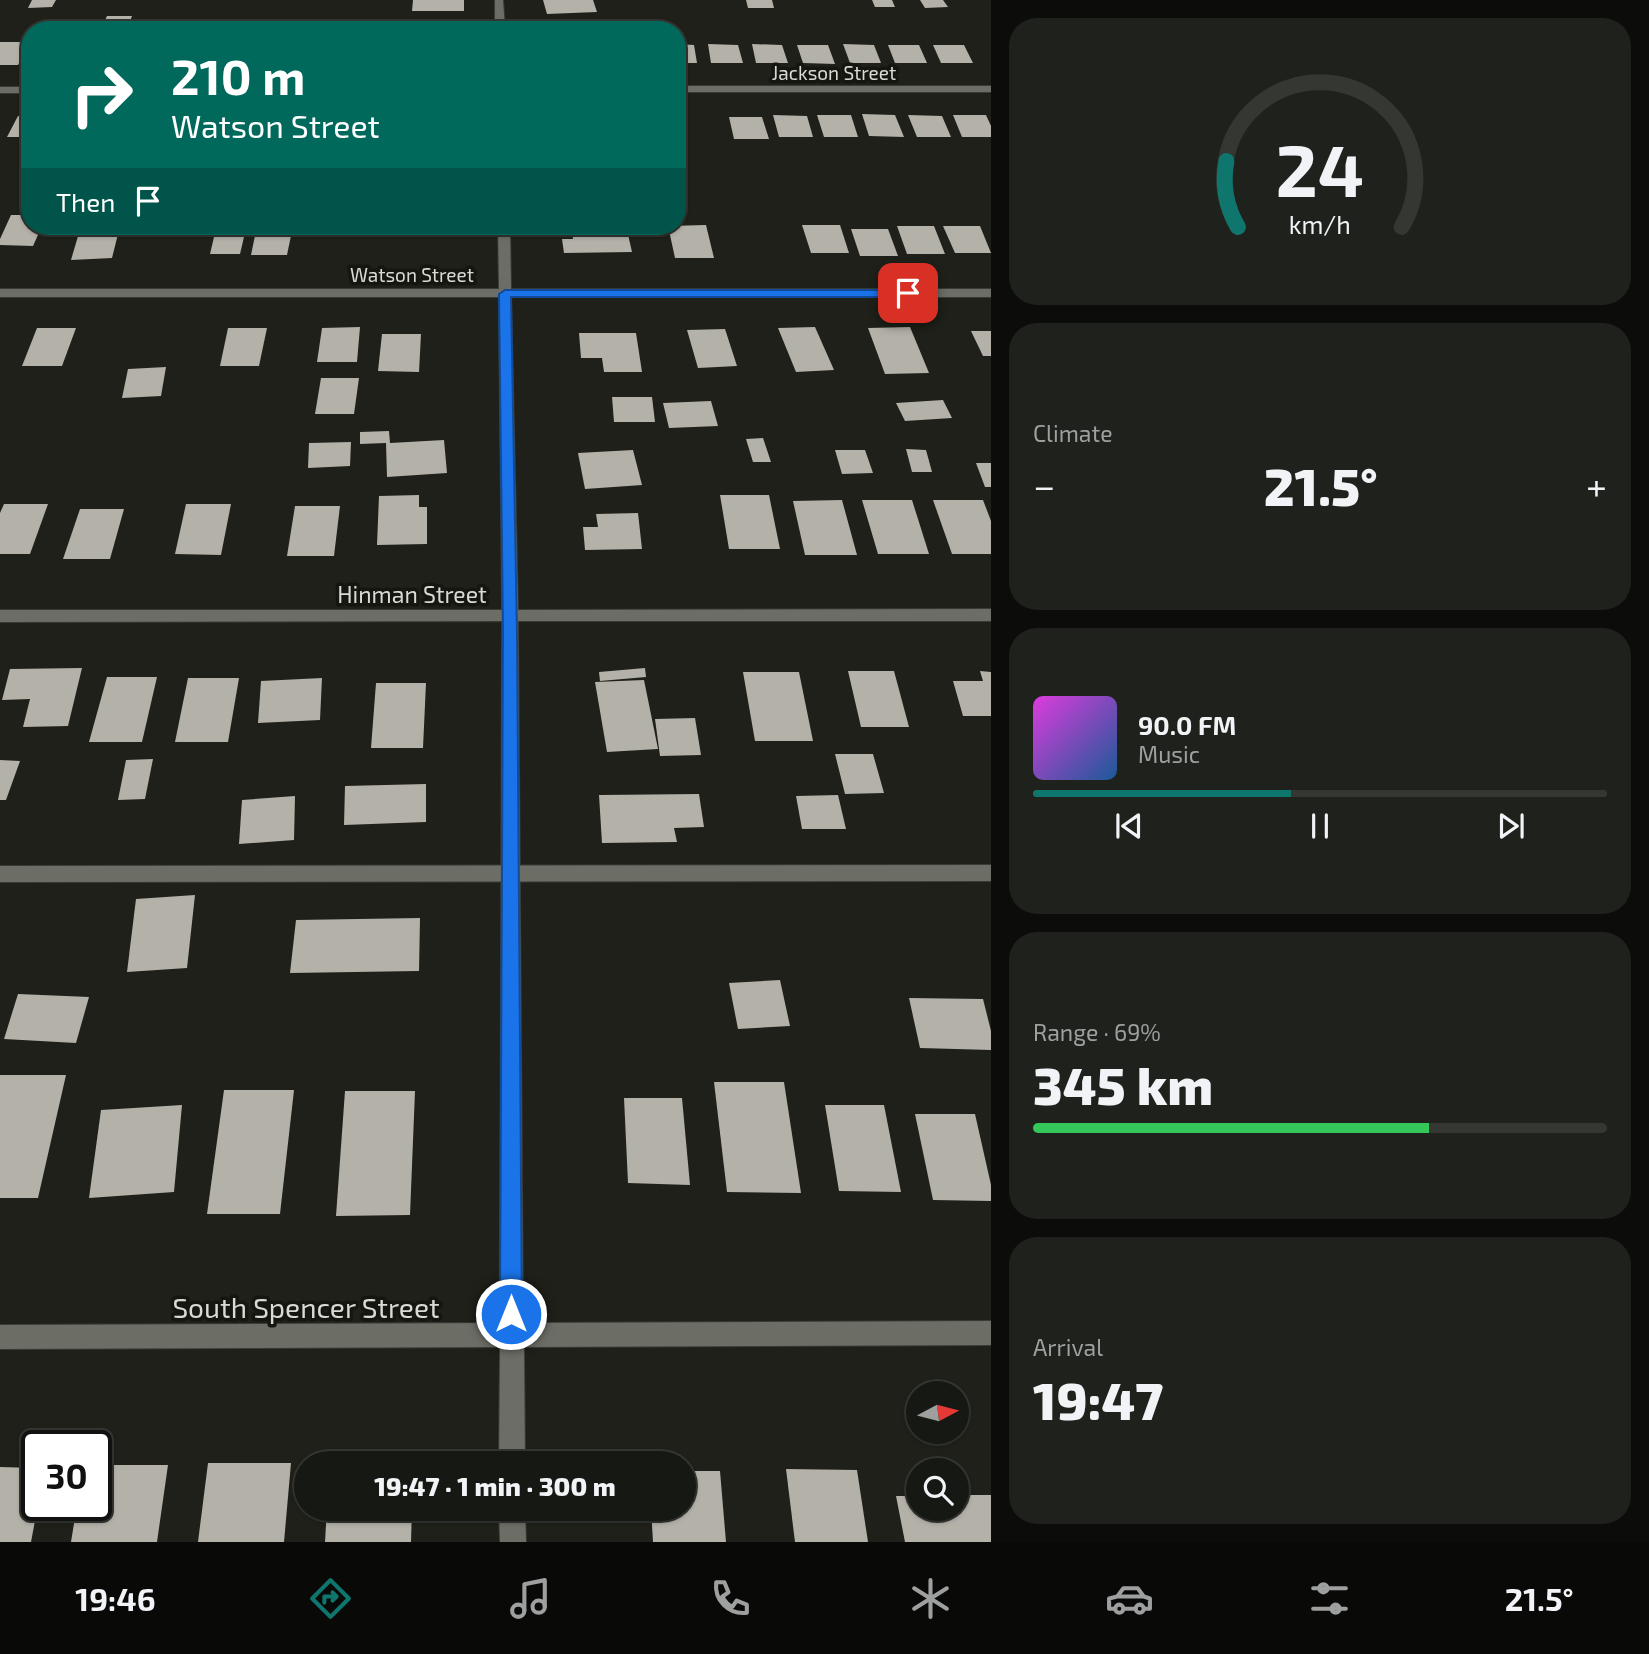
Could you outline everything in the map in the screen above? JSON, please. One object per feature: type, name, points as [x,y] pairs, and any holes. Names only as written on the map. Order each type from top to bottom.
[{"type":"street","points":[[499,0],[499,21]]},
{"type":"street","name":"Jackson Street","points":[[686,89],[991,89]]},
{"type":"street","points":[[0,90],[21,90]]},
{"type":"street","points":[[503,235],[510,617],[512,1451]]},
{"type":"street","name":"Watson Street","points":[[0,293],[991,293]]},
{"type":"street","name":"Hinman Street","points":[[0,616],[991,615]]},
{"type":"street","points":[[0,874],[991,873]]},
{"type":"street","name":"South Spencer Street","points":[[0,1336],[511,1337],[991,1333]]},
{"type":"street","points":[[512,1521],[513,1542]]},
{"type":"building","points":[[32,0],[56,0],[52,7],[28,8]]},
{"type":"building","points":[[413,0],[464,0],[464,11],[412,11]]},
{"type":"building","points":[[543,0],[593,0],[597,12],[547,14]]},
{"type":"building","points":[[746,0],[772,0],[774,8],[748,8]]},
{"type":"building","points":[[872,0],[892,0],[895,7],[875,7]]},
{"type":"building","points":[[920,0],[943,0],[948,7],[925,8]]},
{"type":"building","points":[[107,16],[132,16],[130,21],[105,21]]},
{"type":"building","points":[[328,19],[346,19],[345,21]]},
{"type":"building","points":[[0,42],[21,42],[21,60],[18,65],[0,65]]},
{"type":"building","points":[[708,44],[738,45],[743,63],[711,63]]},
{"type":"building","points":[[752,44],[782,45],[788,63],[756,63]]},
{"type":"building","points":[[843,44],[874,45],[881,63],[850,63]]},
{"type":"building","points":[[686,45],[694,45],[697,63],[686,63]]},
{"type":"building","points":[[797,45],[828,45],[835,64],[803,63]]},
{"type":"building","points":[[888,45],[919,45],[927,63],[895,63]]},
{"type":"building","points":[[933,45],[964,45],[973,63],[941,63]]},
{"type":"building","points":[[862,114],[895,115],[904,137],[869,136]]},
{"type":"building","points":[[773,115],[807,116],[813,137],[779,137]]},
{"type":"building","points":[[817,115],[851,115],[858,137],[824,137]]},
{"type":"building","points":[[908,115],[942,116],[951,137],[917,137]]},
{"type":"building","points":[[953,115],[986,115],[991,126],[991,137],[962,137]]},
{"type":"building","points":[[18,116],[21,116],[21,137],[7,137]]},
{"type":"building","points":[[729,117],[762,117],[769,139],[734,139]]},
{"type":"building","points":[[11,215],[21,215],[21,235],[38,235],[33,246],[0,245]]},
{"type":"building","points":[[706,225],[714,258],[675,258],[670,235],[686,235],[686,226]]},
{"type":"building","points":[[802,225],[840,225],[849,253],[811,253]]},
{"type":"building","points":[[897,226],[934,226],[945,254],[907,254]]},
{"type":"building","points":[[943,226],[980,226],[991,253],[955,253]]},
{"type":"building","points":[[851,229],[888,229],[898,256],[860,256]]},
{"type":"building","points":[[78,235],[118,235],[112,258],[71,260]]},
{"type":"building","points":[[255,235],[291,235],[287,255],[251,255]]},
{"type":"building","points":[[572,235],[628,235],[632,252],[564,253],[562,239],[573,239]]},
{"type":"building","points":[[214,237],[244,237],[240,254],[210,254]]},
{"type":"building","points":[[360,327],[357,362],[317,362],[322,328]]},
{"type":"building","points":[[815,327],[834,370],[796,372],[778,328]]},
{"type":"building","points":[[910,327],[929,373],[885,374],[868,328]]},
{"type":"building","points":[[37,328],[76,328],[62,366],[22,366]]},
{"type":"building","points":[[228,328],[267,328],[259,366],[220,366]]},
{"type":"building","points":[[725,329],[737,366],[698,368],[687,330]]},
{"type":"building","points":[[971,331],[991,331],[991,356],[983,356]]},
{"type":"building","points":[[579,333],[636,333],[642,372],[604,372],[602,358],[581,358]]},
{"type":"building","points":[[382,334],[421,334],[419,372],[378,371]]},
{"type":"building","points":[[166,367],[161,396],[122,398],[128,369]]},
{"type":"building","points":[[321,378],[359,378],[354,414],[315,414]]},
{"type":"building","points":[[612,397],[652,397],[655,422],[614,422]]},
{"type":"building","points":[[943,400],[952,418],[905,421],[896,403]]},
{"type":"building","points":[[711,401],[718,426],[669,428],[663,403]]},
{"type":"building","points":[[389,431],[390,443],[444,440],[447,473],[387,477],[386,443],[360,444],[360,432]]},
{"type":"building","points":[[763,438],[771,462],[753,462],[746,439]]},
{"type":"building","points":[[351,442],[350,466],[308,468],[309,443]]},
{"type":"building","points":[[906,449],[926,450],[932,472],[912,472]]},
{"type":"building","points":[[633,450],[642,485],[585,489],[578,453]]},
{"type":"building","points":[[835,450],[865,450],[873,473],[842,474]]},
{"type":"building","points":[[976,463],[991,463],[991,487],[985,487]]},
{"type":"building","points":[[419,495],[419,507],[427,507],[427,544],[377,545],[379,496]]},
{"type":"building","points":[[720,495],[769,495],[780,549],[729,549]]},
{"type":"building","points":[[842,500],[857,555],[805,555],[793,501]]},
{"type":"building","points":[[862,500],[912,500],[929,554],[878,554]]},
{"type":"building","points":[[933,500],[983,500],[991,521],[991,554],[952,554]]},
{"type":"building","points":[[4,504],[48,504],[30,554],[0,554],[0,513]]},
{"type":"building","points":[[186,504],[231,504],[221,555],[175,554]]},
{"type":"building","points":[[295,506],[340,506],[334,556],[287,556]]},
{"type":"building","points":[[80,509],[124,509],[110,559],[63,559]]},
{"type":"building","points":[[638,513],[642,549],[585,550],[583,527],[598,527],[596,514]]},
{"type":"building","points":[[82,668],[68,726],[23,727],[30,699],[2,700],[10,669]]},
{"type":"building","points":[[645,668],[646,677],[600,681],[599,672]]},
{"type":"building","points":[[848,671],[894,671],[909,727],[861,727]]},
{"type":"building","points":[[980,671],[991,672],[991,716],[963,716],[953,681],[983,681]]},
{"type":"building","points":[[743,672],[799,672],[813,741],[755,741]]},
{"type":"building","points":[[107,677],[157,677],[142,742],[89,742]]},
{"type":"building","points":[[188,678],[239,678],[228,742],[175,742]]},
{"type":"building","points":[[322,678],[320,720],[258,723],[261,681]]},
{"type":"building","points":[[644,680],[658,749],[607,752],[595,682]]},
{"type":"building","points":[[376,683],[426,683],[423,748],[371,748]]},
{"type":"building","points":[[695,718],[701,755],[660,756],[655,719]]},
{"type":"building","points":[[835,754],[873,754],[884,793],[845,794]]},
{"type":"building","points":[[153,759],[145,799],[118,800],[126,760]]},
{"type":"building","points":[[0,760],[20,761],[6,800],[0,800]]},
{"type":"building","points":[[426,784],[426,822],[344,825],[345,786]]},
{"type":"building","points":[[699,794],[704,827],[674,828],[677,842],[602,843],[599,795]]},
{"type":"building","points":[[838,795],[846,829],[802,829],[796,796]]},
{"type":"building","points":[[295,796],[294,840],[239,844],[242,800]]},
{"type":"building","points":[[195,895],[187,968],[127,972],[136,899]]},
{"type":"building","points":[[420,918],[419,971],[290,973],[296,920]]},
{"type":"building","points":[[780,980],[790,1026],[738,1029],[729,983]]},
{"type":"building","points":[[18,994],[89,997],[76,1043],[4,1039]]},
{"type":"building","points":[[909,998],[983,999],[991,1031],[991,1050],[920,1048]]},
{"type":"building","points":[[0,1075],[66,1075],[38,1198],[0,1198]]},
{"type":"building","points":[[714,1082],[784,1082],[801,1193],[727,1192]]},
{"type":"building","points":[[224,1090],[294,1090],[280,1214],[207,1214]]},
{"type":"building","points":[[345,1091],[415,1091],[410,1215],[336,1216]]},
{"type":"building","points":[[624,1098],[682,1098],[690,1185],[628,1183]]},
{"type":"building","points":[[182,1105],[174,1192],[89,1198],[101,1110]]},
{"type":"building","points":[[825,1105],[884,1105],[901,1192],[839,1191]]},
{"type":"building","points":[[915,1114],[975,1114],[991,1185],[991,1201],[933,1200]]},
{"type":"building","points":[[208,1463],[291,1463],[284,1542],[198,1542]]},
{"type":"building","points":[[112,1465],[168,1465],[157,1542],[71,1542],[74,1521],[112,1521]]},
{"type":"building","points":[[0,1467],[21,1468],[21,1521],[35,1521],[31,1542],[0,1542]]},
{"type":"building","points":[[786,1469],[857,1470],[868,1542],[795,1542]]},
{"type":"building","points":[[696,1471],[720,1471],[726,1542],[653,1542],[652,1521],[696,1521]]},
{"type":"building","points":[[969,1495],[991,1495],[991,1542],[905,1542],[896,1496],[906,1496],[906,1521],[969,1521]]},
{"type":"building","points":[[326,1521],[412,1521],[411,1542],[325,1542]]},
{"type":"route","points":[[511,1314],[510,634],[505,294],[908,293]]}]
